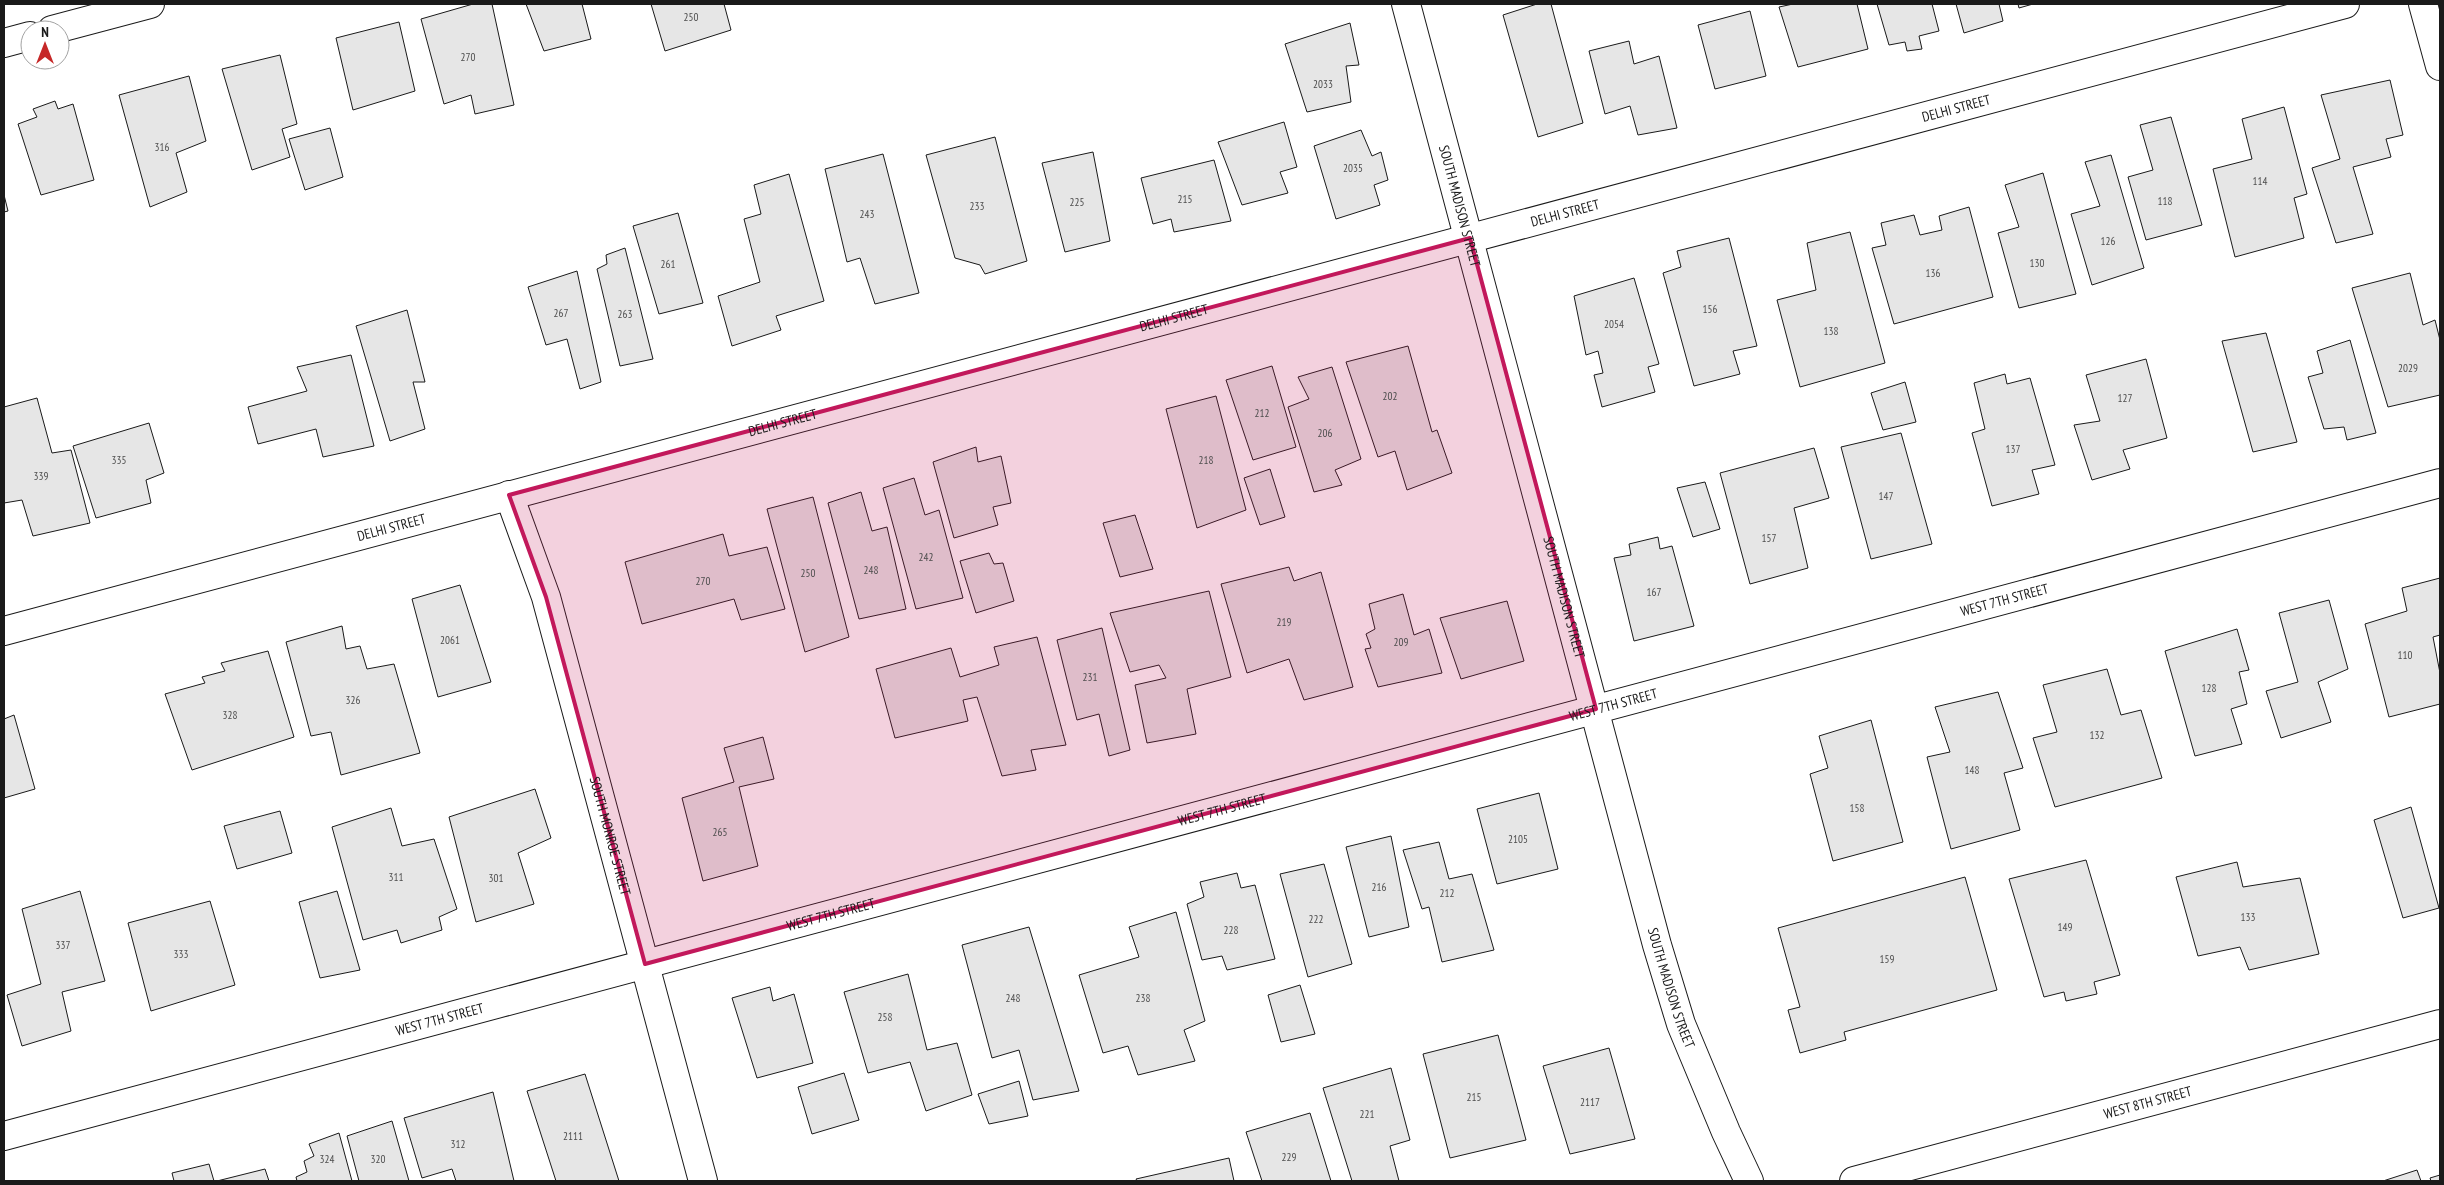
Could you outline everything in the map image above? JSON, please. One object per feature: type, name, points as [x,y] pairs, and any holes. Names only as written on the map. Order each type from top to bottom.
[{"type":"street","points":[[70,25],[150,4]]},
{"type":"street","name":"SOUTH MADISON STREET","points":[[1406,4],[1658,945],[1681,1024],[1726,1132],[1749,1181]]},
{"type":"street","name":"DELHI STREET","points":[[4,631],[2345,4]]},
{"type":"street","points":[[2424,4],[2440,66]]},
{"type":"street","points":[[4,43],[20,39]]},
{"type":"street","name":"WEST 7TH STREET","points":[[4,1136],[2440,483]]},
{"type":"street","name":"SOUTH MONROE STREET","points":[[509,495],[546,597],[703,1181]]},
{"type":"street","name":"WEST 8TH STREET","points":[[1854,1181],[2440,1024]]},
{"type":"highlighted area","points":[[1470,238],[1596,709],[645,964],[546,597],[509,495]]},
{"type":"building","points":[[473,4],[492,4],[514,105],[475,114],[471,95],[444,104],[421,19]]},
{"type":"building","points":[[526,4],[582,4],[591,39],[544,51]]},
{"type":"building","points":[[651,4],[724,4],[731,30],[665,51]]},
{"type":"building","points":[[1537,4],[1551,4],[1583,123],[1538,137],[1503,15]]},
{"type":"building","points":[[1793,4],[1857,4],[1868,49],[1798,67],[1779,7]]},
{"type":"building","points":[[1877,4],[1932,4],[1939,31],[1919,36],[1922,49],[1907,51],[1905,42],[1889,45]]},
{"type":"building","points":[[1956,4],[1999,4],[2003,21],[1964,33]]},
{"type":"building","points":[[2018,4],[2033,4],[2019,8]]},
{"type":"building","points":[[1750,11],[1766,76],[1715,89],[1698,25]]},
{"type":"building","points":[[399,22],[415,91],[353,110],[336,38]]},
{"type":"building","points":[[1350,23],[1359,65],[1346,66],[1351,102],[1307,112],[1285,44]]},
{"type":"building","points":[[1629,41],[1634,64],[1659,56],[1677,128],[1638,135],[1630,106],[1605,114],[1589,51]]},
{"type":"building","points":[[280,55],[297,124],[282,129],[290,157],[252,170],[222,69]]},
{"type":"building","points":[[189,76],[206,141],[176,153],[187,192],[150,207],[119,95]]},
{"type":"building","points":[[2390,80],[2403,135],[2386,139],[2391,157],[2353,167],[2373,234],[2336,243],[2312,168],[2340,159],[2321,95]]},
{"type":"building","points":[[55,101],[58,109],[73,104],[94,180],[41,195],[18,124],[37,117],[33,109]]},
{"type":"building","points":[[2284,107],[2307,194],[2294,198],[2304,238],[2235,257],[2213,169],[2252,159],[2242,119]]},
{"type":"building","points":[[2171,117],[2202,225],[2146,240],[2128,177],[2153,170],[2140,125]]},
{"type":"building","points":[[1284,122],[1297,167],[1280,172],[1288,193],[1242,205],[1218,142]]},
{"type":"building","points":[[330,128],[343,177],[305,190],[289,139]]},
{"type":"building","points":[[1361,130],[1372,156],[1381,152],[1388,180],[1374,185],[1380,205],[1336,219],[1314,146]]},
{"type":"building","points":[[995,137],[1027,261],[985,274],[980,265],[955,258],[926,155]]},
{"type":"building","points":[[1093,152],[1110,241],[1065,252],[1042,163]]},
{"type":"building","points":[[883,154],[919,293],[875,304],[860,258],[847,262],[825,169]]},
{"type":"building","points":[[2111,155],[2144,268],[2092,285],[2071,214],[2100,206],[2085,162]]},
{"type":"building","points":[[1214,160],[1231,221],[1174,232],[1171,219],[1153,224],[1141,178]]},
{"type":"building","points":[[2043,173],[2076,294],[2019,308],[1998,233],[2019,227],[2005,185]]},
{"type":"building","points":[[789,174],[824,301],[776,316],[781,330],[732,346],[718,296],[760,282],[744,219],[761,214],[754,185]]},
{"type":"building","points":[[4,195],[8,211],[4,212]]},
{"type":"building","points":[[1969,207],[1993,297],[1894,324],[1872,248],[1886,245],[1881,223],[1914,215],[1920,235],[1942,230],[1939,216]]},
{"type":"building","points":[[678,213],[703,303],[659,314],[633,226]]},
{"type":"building","points":[[1850,232],[1885,363],[1800,387],[1777,300],[1816,290],[1807,243]]},
{"type":"building","points":[[1729,238],[1757,346],[1733,351],[1740,374],[1694,386],[1663,273],[1681,267],[1677,251]]},
{"type":"building","points":[[625,248],[653,359],[620,366],[597,269],[607,264],[606,255]]},
{"type":"building","points":[[577,271],[601,382],[580,389],[567,339],[546,345],[528,287]]},
{"type":"building","points":[[2410,273],[2423,325],[2435,320],[2440,340],[2440,395],[2388,407],[2352,288]]},
{"type":"building","points":[[1634,278],[1659,364],[1648,367],[1655,392],[1602,407],[1594,375],[1603,373],[1598,351],[1586,355],[1574,296]]},
{"type":"building","points":[[407,310],[425,382],[413,382],[425,429],[390,441],[356,326]]},
{"type":"building","points":[[2266,333],[2297,442],[2253,452],[2222,341]]},
{"type":"building","points":[[2350,340],[2376,433],[2347,440],[2344,427],[2324,429],[2308,377],[2323,373],[2317,351]]},
{"type":"building","points":[[1408,346],[1432,432],[1437,430],[1452,473],[1407,490],[1395,451],[1378,457],[1346,362]]},
{"type":"building","points":[[351,355],[374,446],[323,457],[316,429],[258,444],[248,407],[307,391],[297,367]]},
{"type":"building","points":[[2146,359],[2167,438],[2123,450],[2130,469],[2092,480],[2074,425],[2100,421],[2086,375]]},
{"type":"building","points":[[1272,366],[1296,447],[1253,460],[1226,380]]},
{"type":"building","points":[[1332,367],[1361,459],[1335,470],[1342,485],[1314,492],[1288,407],[1309,399],[1298,377]]},
{"type":"building","points":[[2005,374],[2007,384],[2030,378],[2055,465],[2032,470],[2039,494],[1992,506],[1972,433],[1985,429],[1974,383]]},
{"type":"building","points":[[1905,382],[1916,422],[1883,430],[1871,393]]},
{"type":"building","points":[[1216,396],[1246,510],[1197,528],[1166,409]]},
{"type":"building","points":[[37,398],[52,453],[71,450],[90,523],[33,536],[22,500],[4,503],[4,407]]},
{"type":"building","points":[[149,423],[164,473],[146,480],[151,503],[96,518],[73,446]]},
{"type":"building","points":[[1901,433],[1932,544],[1871,559],[1841,447]]},
{"type":"building","points":[[976,447],[978,462],[1001,456],[1011,503],[993,507],[998,525],[954,538],[933,462]]},
{"type":"building","points":[[1814,448],[1829,498],[1794,508],[1808,568],[1750,584],[1720,473]]},
{"type":"building","points":[[1270,469],[1285,517],[1260,525],[1244,478]]},
{"type":"building","points":[[914,478],[925,515],[939,510],[963,598],[916,609],[883,488]]},
{"type":"building","points":[[1705,482],[1720,529],[1693,537],[1677,488]]},
{"type":"building","points":[[861,492],[872,531],[887,527],[906,609],[859,619],[828,503]]},
{"type":"building","points":[[813,497],[849,637],[805,652],[767,509]]},
{"type":"building","points":[[1135,515],[1153,569],[1120,577],[1103,523]]},
{"type":"building","points":[[723,534],[729,556],[767,547],[785,609],[741,620],[734,599],[642,624],[625,562]]},
{"type":"building","points":[[1658,537],[1660,549],[1672,546],[1694,626],[1634,641],[1614,558],[1631,555],[1629,544]]},
{"type":"building","points":[[989,553],[994,564],[1003,563],[1014,601],[976,613],[960,561]]},
{"type":"building","points":[[1289,567],[1294,581],[1321,572],[1353,687],[1304,700],[1289,659],[1247,673],[1221,584]]},
{"type":"building","points":[[2440,578],[2440,635],[2433,637],[2440,673],[2440,704],[2389,717],[2365,624],[2407,611],[2402,588]]},
{"type":"building","points":[[460,585],[491,682],[438,697],[412,599]]},
{"type":"building","points":[[1209,591],[1231,677],[1187,689],[1196,734],[1147,743],[1135,685],[1166,678],[1159,665],[1130,672],[1110,613]]},
{"type":"building","points":[[1403,594],[1414,635],[1429,629],[1442,673],[1378,687],[1365,649],[1371,648],[1366,634],[1375,629],[1369,604]]},
{"type":"building","points":[[2329,600],[2348,669],[2318,682],[2331,722],[2281,738],[2266,691],[2298,682],[2279,613]]},
{"type":"building","points":[[1507,601],[1524,661],[1461,679],[1440,618]]},
{"type":"building","points":[[342,626],[346,649],[360,646],[367,669],[394,664],[420,753],[341,775],[331,732],[311,736],[286,642]]},
{"type":"building","points":[[1102,628],[1130,750],[1109,756],[1099,714],[1077,720],[1057,640]]},
{"type":"building","points":[[2237,629],[2249,670],[2239,672],[2247,704],[2231,709],[2242,744],[2195,756],[2165,651]]},
{"type":"building","points":[[1037,637],[1066,745],[1031,750],[1036,770],[1002,776],[977,697],[963,700],[968,721],[895,738],[876,669],[951,648],[960,677],[999,665],[994,647]]},
{"type":"building","points":[[268,651],[294,737],[192,770],[165,694],[205,683],[202,677],[225,671],[221,663]]},
{"type":"building","points":[[2107,669],[2121,715],[2141,710],[2162,778],[2055,807],[2033,738],[2057,732],[2043,685]]},
{"type":"building","points":[[1998,692],[2023,768],[2004,773],[2020,830],[1951,849],[1927,757],[1950,752],[1935,707]]},
{"type":"building","points":[[14,715],[35,789],[4,798],[4,719]]},
{"type":"building","points":[[1871,720],[1903,842],[1833,861],[1810,774],[1828,768],[1819,736]]},
{"type":"building","points":[[763,737],[774,779],[739,787],[758,866],[703,881],[682,798],[734,782],[724,748]]},
{"type":"building","points":[[535,789],[551,838],[518,853],[534,904],[476,922],[449,817]]},
{"type":"building","points":[[1539,793],[1558,869],[1497,884],[1477,809]]},
{"type":"building","points":[[2411,807],[2439,908],[2403,918],[2374,820]]},
{"type":"building","points":[[391,808],[402,846],[434,839],[457,909],[439,917],[442,930],[401,943],[397,930],[363,940],[332,827]]},
{"type":"building","points":[[280,811],[292,853],[237,869],[224,826]]},
{"type":"building","points":[[1391,836],[1409,927],[1369,937],[1346,847]]},
{"type":"building","points":[[1439,842],[1449,879],[1472,874],[1494,950],[1442,962],[1429,907],[1422,909],[1403,850]]},
{"type":"building","points":[[2086,860],[2120,975],[2094,982],[2097,994],[2066,1001],[2064,992],[2044,997],[2009,879]]},
{"type":"building","points":[[2237,862],[2243,887],[2300,878],[2319,954],[2249,970],[2240,947],[2198,956],[2176,877]]},
{"type":"building","points":[[1324,864],[1352,964],[1308,977],[1280,874]]},
{"type":"building","points":[[1237,873],[1241,888],[1255,885],[1275,959],[1227,970],[1222,956],[1202,960],[1187,904],[1204,897],[1200,882]]},
{"type":"building","points":[[1965,877],[1997,990],[1844,1032],[1846,1040],[1800,1053],[1788,1010],[1800,1007],[1778,928]]},
{"type":"building","points":[[80,891],[105,981],[62,992],[71,1031],[22,1046],[7,995],[41,984],[22,909]]},
{"type":"building","points":[[337,891],[360,970],[320,978],[299,902]]},
{"type":"building","points":[[210,901],[235,985],[151,1011],[128,923]]},
{"type":"building","points":[[1176,912],[1205,1021],[1184,1030],[1195,1061],[1138,1075],[1128,1046],[1103,1053],[1079,975],[1139,957],[1129,927]]},
{"type":"building","points":[[1029,927],[1079,1091],[1033,1100],[1019,1050],[992,1058],[962,945]]},
{"type":"building","points":[[908,974],[927,1050],[957,1043],[972,1095],[926,1111],[910,1062],[868,1073],[844,992]]},
{"type":"building","points":[[1300,985],[1315,1034],[1281,1042],[1268,995]]},
{"type":"building","points":[[770,987],[773,1001],[794,994],[813,1063],[757,1078],[732,998]]},
{"type":"building","points":[[1498,1035],[1526,1140],[1450,1158],[1423,1054]]},
{"type":"building","points":[[1609,1048],[1635,1139],[1570,1154],[1543,1066]]},
{"type":"building","points":[[1391,1068],[1410,1140],[1390,1146],[1399,1181],[1352,1181],[1323,1088]]},
{"type":"building","points":[[844,1073],[859,1120],[812,1134],[798,1087]]},
{"type":"building","points":[[585,1074],[619,1181],[556,1181],[527,1091]]},
{"type":"building","points":[[1019,1081],[1028,1116],[989,1124],[978,1094]]},
{"type":"building","points":[[493,1092],[514,1181],[456,1181],[452,1169],[422,1178],[404,1118]]},
{"type":"building","points":[[1310,1113],[1331,1181],[1262,1181],[1246,1132]]},
{"type":"building","points":[[392,1121],[409,1181],[359,1181],[347,1136]]},
{"type":"building","points":[[339,1133],[352,1181],[297,1181],[296,1177],[307,1172],[304,1161],[314,1156],[309,1144]]},
{"type":"building","points":[[1229,1158],[1234,1181],[1137,1181],[1136,1179]]},
{"type":"building","points":[[209,1164],[214,1181],[174,1181],[172,1173]]},
{"type":"building","points":[[265,1169],[269,1181],[217,1181]]},
{"type":"building","points":[[2417,1170],[2421,1181],[2383,1181]]},
{"type":"building","points":[[2440,1175],[2440,1181],[2431,1181],[2430,1178]]}]
